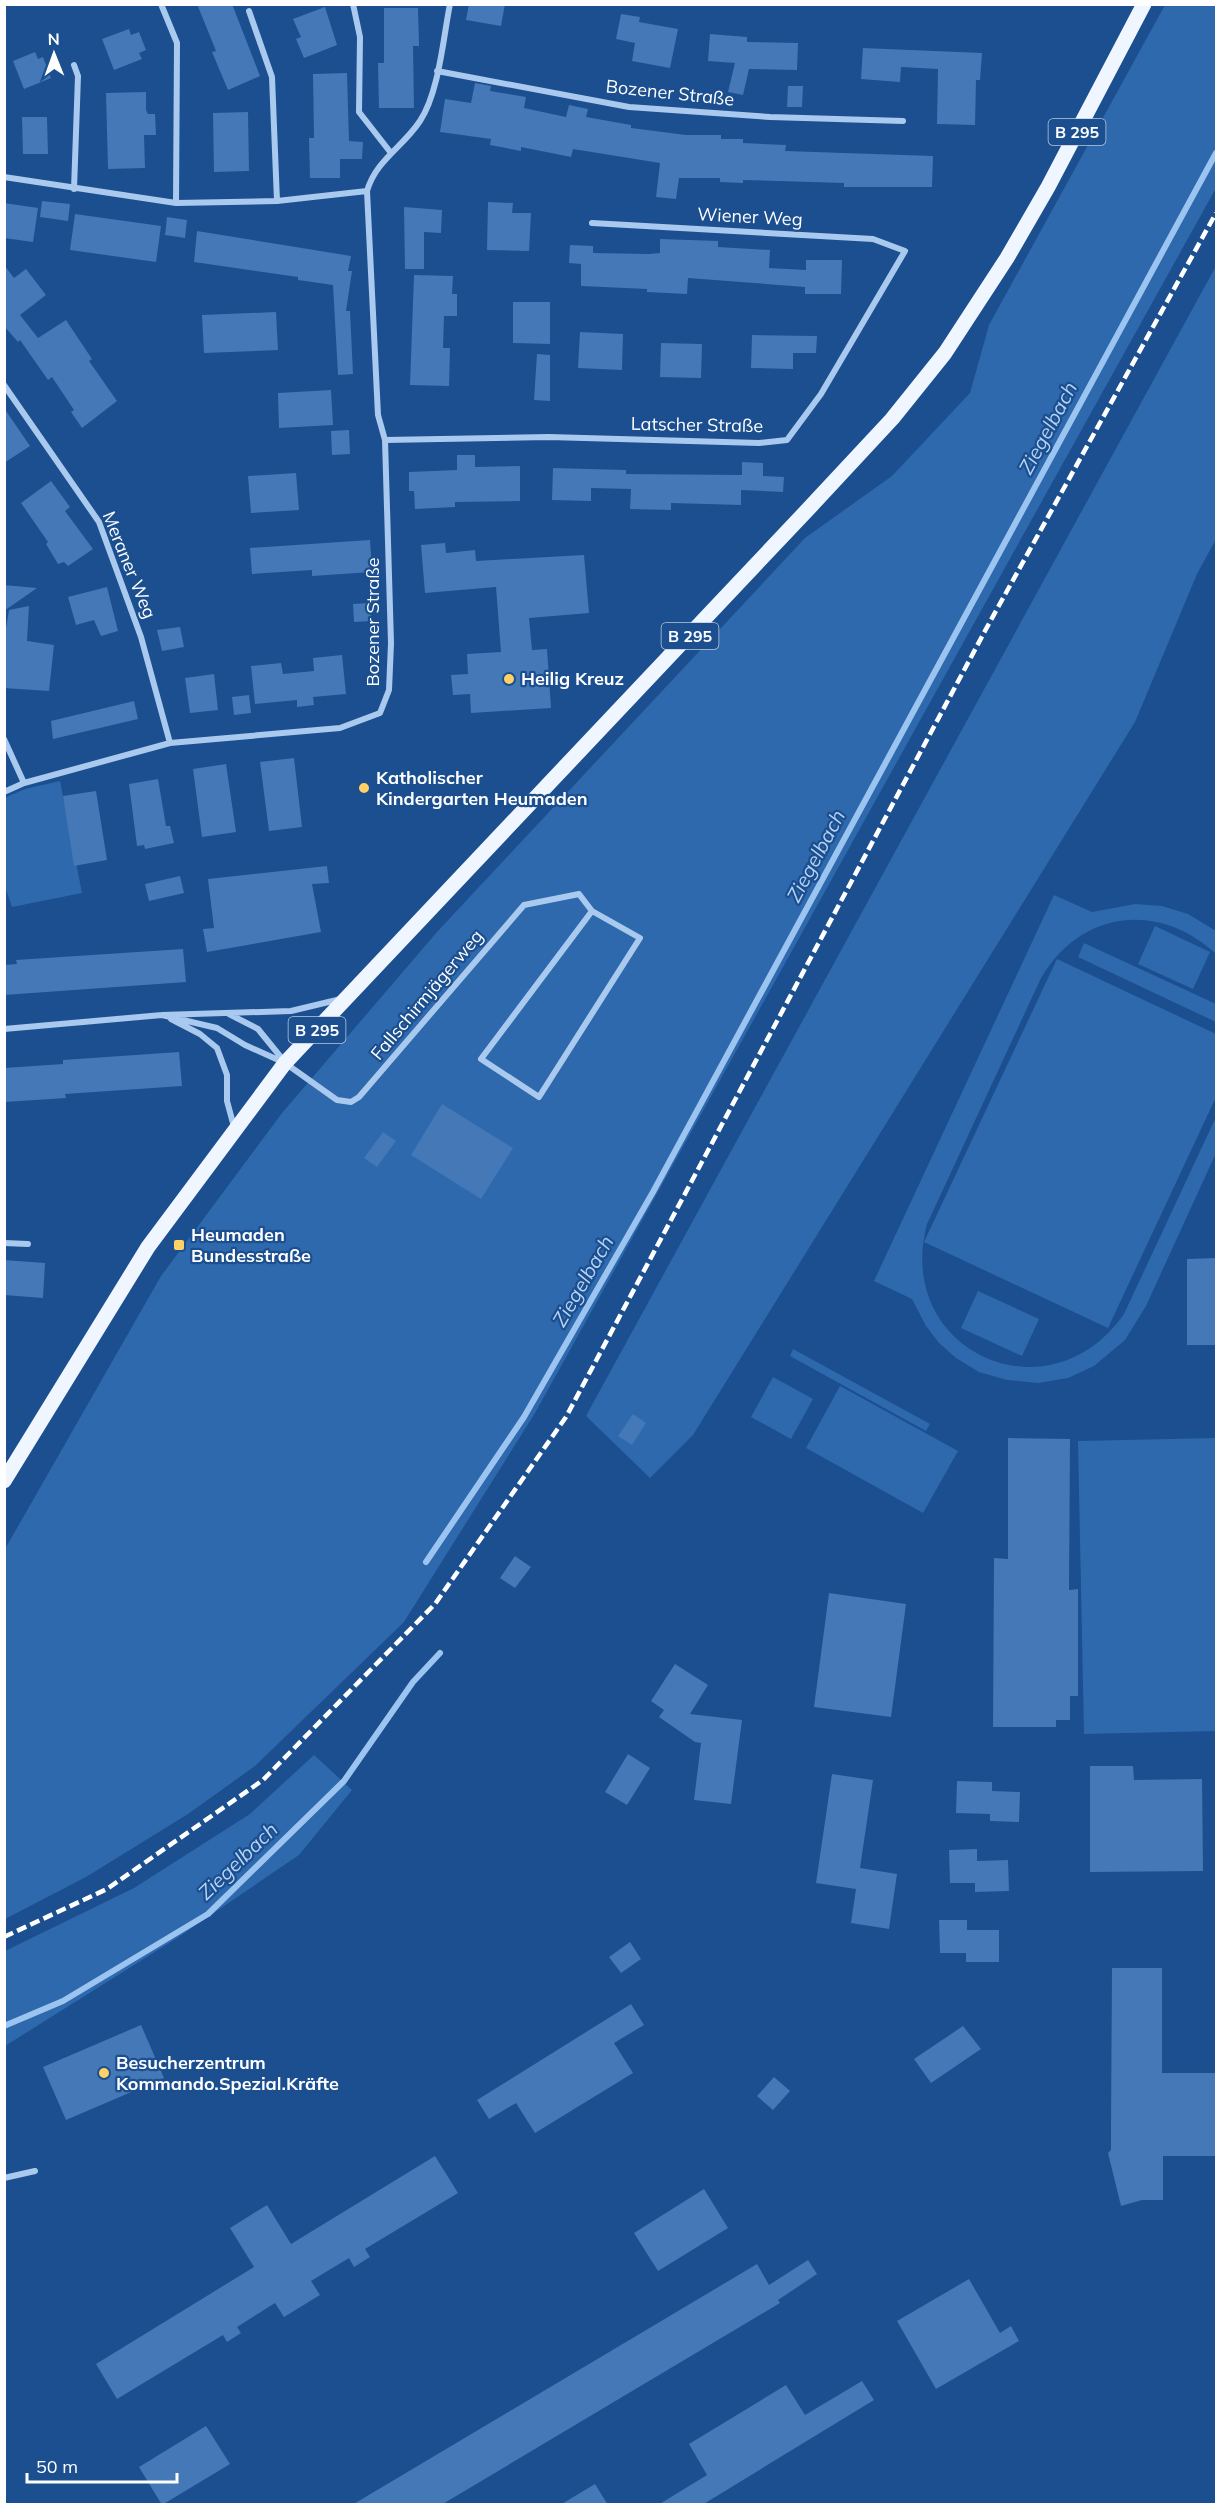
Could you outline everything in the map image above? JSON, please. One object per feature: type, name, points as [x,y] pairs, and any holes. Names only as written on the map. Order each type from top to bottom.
[{"type":"main road","name":"B 295","points":[[4,1480],[148,1247],[285,1063],[804,514],[905,403],[945,353],[1007,258],[1048,187],[1144,4]]},
{"type":"street","points":[[161,4],[177,43],[177,203]]},
{"type":"street","points":[[353,4],[360,37],[359,112],[391,153]]},
{"type":"street","name":"Bozener Straße","points":[[4,792],[24,783],[170,743],[340,728],[380,713],[389,690],[391,643],[385,440],[378,415],[367,191],[377,167],[420,121],[437,71],[450,4]]},
{"type":"street","points":[[249,10],[272,76],[277,201]]},
{"type":"street","points":[[74,65],[78,76],[74,189]]},
{"type":"street","name":"Bozener Straße","points":[[437,71],[629,107],[770,117],[903,121]]},
{"type":"street","points":[[4,177],[177,203],[277,201],[367,191]]},
{"type":"street","name":"Wiener Weg","points":[[592,223],[873,238],[905,251]]},
{"type":"street","name":"Latscher Straße","points":[[385,440],[549,437],[759,443],[787,440],[820,394],[905,251]]},
{"type":"street","name":"Meraner Weg","points":[[4,384],[99,522],[141,637],[170,743]]},
{"type":"street","points":[[4,739],[24,783]]},
{"type":"street","name":"Fallschirmjägerweg","points":[[285,1063],[316,1088],[337,1100],[351,1102],[364,1093],[524,905],[579,894],[592,911],[640,938],[539,1097],[481,1059],[592,911]]},
{"type":"street","points":[[4,1029],[162,1015],[291,1011],[348,998]]},
{"type":"street","points":[[226,1012],[258,1029],[285,1063]]},
{"type":"street","points":[[162,1015],[217,1028],[246,1045],[285,1063]]},
{"type":"street","points":[[162,1015],[200,1034],[217,1048],[227,1075],[227,1101],[235,1131]]},
{"type":"street","points":[[4,1243],[28,1244]]},
{"type":"street","points":[[4,2178],[35,2171]]},
{"type":"shaded area","points":[[1165,5],[1216,5],[1216,188],[535,1413],[404,1622],[255,1766],[188,1814],[86,1877],[5,1919],[5,1549],[161,1276],[282,1113],[437,932],[805,538],[892,476],[970,393],[989,325]]},
{"type":"shaded area","points":[[1216,266],[1216,539],[1197,574],[1135,722],[693,1435],[650,1478],[586,1416]]},
{"type":"shaded area","points":[[60,781],[82,893],[12,907],[5,887],[4,798],[25,789]]},
{"type":"shaded area","points":[[1054,895],[1092,912],[1135,904],[1162,906],[1188,914],[1216,931],[1216,954],[1194,937],[1170,926],[1146,920],[1122,921],[1099,927],[1077,938],[1058,955],[1041,978],[927,1224],[923,1269],[933,1307],[955,1337],[985,1357],[1020,1366],[1057,1363],[1093,1346],[1124,1314],[1216,1117],[1216,1153],[1146,1306],[1125,1340],[1094,1366],[1068,1378],[1038,1383],[1007,1380],[979,1372],[956,1358],[939,1343],[926,1326],[912,1299],[874,1281]]},
{"type":"shaded area","points":[[1155,926],[1210,952],[1193,989],[1138,964]]},
{"type":"shaded area","points":[[1084,943],[1216,1004],[1216,1022],[1078,957]]},
{"type":"shaded area","points":[[1057,959],[1216,1034],[1216,1097],[1108,1328],[924,1242]]},
{"type":"shaded area","points":[[978,1291],[1039,1319],[1022,1356],[961,1328]]},
{"type":"shaded area","points":[[793,1349],[930,1424],[926,1431],[790,1356]]},
{"type":"shaded area","points":[[773,1377],[813,1399],[791,1439],[751,1417]]},
{"type":"shaded area","points":[[840,1386],[958,1451],[923,1513],[806,1448]]},
{"type":"shaded area","points":[[1216,1438],[1216,1731],[1084,1734],[1078,1441]]},
{"type":"shaded area","points":[[314,1755],[352,1790],[299,1855],[177,1938],[5,2046],[5,1951],[134,1888],[250,1814]]},
{"type":"building","points":[[197,4],[232,4],[260,76],[228,90],[212,52],[216,51]]},
{"type":"building","points":[[469,4],[505,4],[501,26],[466,20]]},
{"type":"building","points":[[325,7],[337,45],[304,58],[296,39],[301,37],[293,19]]},
{"type":"building","points":[[384,8],[418,8],[419,46],[413,46],[414,108],[379,108],[378,63],[384,63]]},
{"type":"building","points":[[621,14],[640,17],[639,22],[678,29],[670,68],[632,61],[635,43],[616,39]]},
{"type":"building","points":[[129,29],[131,35],[139,32],[146,50],[139,53],[142,59],[114,70],[102,39]]},
{"type":"building","points":[[710,34],[747,37],[747,42],[798,43],[797,70],[749,69],[743,95],[728,92],[735,63],[708,61]]},
{"type":"building","points":[[863,48],[982,53],[980,80],[976,80],[975,125],[937,124],[938,69],[901,67],[900,82],[861,79]]},
{"type":"building","points":[[35,52],[38,59],[43,57],[51,78],[24,89],[13,61]]},
{"type":"building","points":[[347,73],[349,141],[363,142],[362,159],[340,159],[340,178],[310,178],[309,138],[314,138],[313,74]]},
{"type":"building","points":[[475,83],[491,86],[490,91],[526,97],[524,108],[566,117],[569,105],[588,109],[586,117],[631,125],[631,128],[686,135],[721,135],[721,139],[743,139],[743,143],[786,145],[785,151],[933,156],[932,187],[844,187],[844,183],[743,180],[743,183],[720,182],[720,178],[679,178],[676,199],[656,197],[660,163],[573,149],[571,157],[521,147],[521,151],[490,145],[491,139],[440,132],[445,99],[471,103]]},
{"type":"building","points":[[788,86],[803,86],[802,107],[787,107]]},
{"type":"building","points":[[146,92],[146,110],[148,114],[155,114],[156,135],[144,135],[145,168],[108,169],[106,93]]},
{"type":"building","points":[[248,112],[249,171],[214,172],[213,113]]},
{"type":"building","points":[[22,117],[47,117],[48,154],[23,154]]},
{"type":"building","points":[[42,201],[70,204],[68,221],[40,217]]},
{"type":"building","points":[[488,202],[513,203],[512,213],[531,213],[529,251],[487,250]]},
{"type":"building","points":[[4,203],[38,208],[33,242],[4,238]]},
{"type":"building","points":[[404,207],[442,210],[441,233],[424,232],[424,269],[405,269]]},
{"type":"building","points":[[75,214],[161,226],[156,262],[70,250]]},
{"type":"building","points":[[167,217],[187,220],[185,238],[165,235]]},
{"type":"building","points":[[197,231],[351,256],[348,271],[352,271],[346,311],[350,311],[353,374],[338,375],[333,285],[298,280],[298,277],[194,262]]},
{"type":"building","points":[[660,239],[718,241],[718,247],[770,250],[769,268],[806,270],[806,260],[842,260],[841,294],[805,294],[805,287],[688,278],[687,294],[647,292],[647,289],[581,286],[581,264],[569,263],[570,245],[593,246],[593,253],[649,254],[660,253]]},
{"type":"building","points":[[4,265],[14,278],[26,269],[46,295],[20,315],[38,338],[66,320],[92,359],[89,361],[117,401],[82,428],[71,412],[74,410],[52,377],[48,380],[20,340],[18,342],[4,326]]},
{"type":"building","points":[[414,275],[453,276],[452,294],[457,294],[457,316],[444,316],[443,348],[450,348],[449,386],[410,385]]},
{"type":"building","points":[[513,302],[550,302],[550,344],[513,343]]},
{"type":"building","points":[[276,312],[278,350],[204,353],[202,315]]},
{"type":"building","points":[[580,332],[623,334],[622,370],[578,368]]},
{"type":"building","points":[[752,335],[817,336],[816,353],[793,353],[793,369],[751,368]]},
{"type":"building","points":[[661,343],[702,344],[701,378],[660,377]]},
{"type":"building","points":[[537,354],[550,355],[550,401],[534,400]]},
{"type":"building","points":[[331,390],[333,425],[279,428],[278,393]]},
{"type":"building","points":[[4,408],[30,446],[4,463]]},
{"type":"building","points":[[349,430],[350,454],[332,455],[331,431]]},
{"type":"building","points":[[457,455],[475,455],[475,467],[520,466],[520,501],[455,502],[455,507],[415,509],[414,491],[409,491],[409,472],[457,470]]},
{"type":"building","points":[[742,462],[763,463],[763,476],[784,477],[783,492],[741,490],[741,505],[671,503],[671,510],[630,509],[631,489],[591,488],[591,501],[552,500],[553,468],[626,470],[626,474],[742,475]]},
{"type":"building","points":[[296,473],[299,510],[251,513],[248,476]]},
{"type":"building","points":[[51,481],[70,507],[65,511],[93,549],[68,566],[64,562],[58,564],[46,544],[48,542],[21,503]]},
{"type":"building","points":[[370,540],[372,572],[312,576],[312,570],[252,574],[250,548]]},
{"type":"building","points":[[445,543],[446,553],[475,550],[476,561],[584,555],[589,613],[529,618],[532,650],[547,649],[551,708],[471,713],[470,694],[453,695],[451,675],[468,674],[467,654],[501,652],[496,587],[425,593],[421,545]]},
{"type":"building","points":[[4,585],[37,588],[4,611]]},
{"type":"building","points":[[107,587],[118,631],[101,636],[94,620],[76,625],[68,597]]},
{"type":"building","points":[[370,603],[371,621],[354,622],[353,604]]},
{"type":"building","points":[[29,606],[27,641],[54,645],[49,691],[4,688],[4,640],[9,610]]},
{"type":"building","points":[[180,627],[184,647],[162,651],[157,630]]},
{"type":"building","points":[[342,655],[346,694],[313,697],[314,705],[297,707],[297,700],[255,704],[251,666],[281,663],[283,674],[314,671],[313,658]]},
{"type":"building","points":[[214,674],[218,710],[190,713],[185,678]]},
{"type":"building","points":[[249,695],[251,713],[234,715],[232,697]]},
{"type":"building","points":[[134,701],[138,719],[53,739],[51,721]]},
{"type":"building","points":[[294,758],[302,827],[269,831],[260,762]]},
{"type":"building","points":[[226,764],[236,832],[202,837],[193,769]]},
{"type":"building","points":[[158,779],[166,826],[170,826],[174,843],[145,849],[144,845],[137,846],[129,784]]},
{"type":"building","points":[[96,791],[107,860],[74,866],[63,796]]},
{"type":"building","points":[[327,866],[329,883],[312,884],[321,932],[207,952],[203,929],[214,928],[208,879]]},
{"type":"building","points":[[180,876],[184,893],[149,901],[145,884]]},
{"type":"building","points":[[183,949],[186,982],[4,995],[4,965],[17,964],[16,960]]},
{"type":"building","points":[[179,1052],[182,1086],[65,1094],[66,1098],[4,1102],[4,1068],[63,1064],[63,1060]]},
{"type":"building","points":[[442,1104],[513,1148],[481,1199],[411,1155]]},
{"type":"building","points":[[383,1132],[396,1141],[377,1167],[364,1158]]},
{"type":"building","points":[[1216,1258],[1216,1345],[1187,1345],[1187,1259]]},
{"type":"building","points":[[4,1260],[45,1263],[43,1298],[4,1295]]},
{"type":"building","points":[[633,1414],[646,1423],[632,1445],[618,1436]]},
{"type":"building","points":[[1008,1438],[1070,1439],[1069,1590],[1078,1589],[1078,1696],[1070,1696],[1070,1720],[1056,1720],[1056,1727],[993,1727],[994,1558],[1008,1559]]},
{"type":"building","points":[[515,1556],[531,1567],[515,1588],[500,1578]]},
{"type":"building","points":[[829,1593],[906,1604],[891,1717],[814,1707]]},
{"type":"building","points":[[675,1664],[708,1685],[690,1714],[742,1720],[731,1804],[694,1800],[701,1743],[695,1742],[659,1717],[664,1710],[651,1701]]},
{"type":"building","points":[[628,1754],[650,1768],[627,1805],[605,1792]]},
{"type":"building","points":[[1090,1766],[1133,1766],[1134,1780],[1202,1779],[1203,1871],[1090,1872]]},
{"type":"building","points":[[832,1774],[873,1780],[860,1868],[897,1874],[889,1929],[851,1923],[856,1889],[816,1883]]},
{"type":"building","points":[[957,1781],[992,1782],[992,1791],[1020,1792],[1019,1822],[990,1821],[990,1814],[956,1813]]},
{"type":"building","points":[[977,1849],[977,1861],[1008,1860],[1009,1891],[975,1892],[975,1883],[950,1883],[949,1850]]},
{"type":"building","points":[[939,1920],[967,1920],[967,1930],[999,1930],[999,1962],[966,1962],[966,1953],[940,1953]]},
{"type":"building","points":[[630,1942],[641,1959],[621,1973],[609,1957]]},
{"type":"building","points":[[1112,1968],[1162,1968],[1162,2073],[1216,2073],[1216,2156],[1163,2156],[1163,2200],[1142,2200],[1121,2206],[1108,2153],[1111,2150]]},
{"type":"building","points":[[631,2004],[644,2025],[614,2043],[633,2073],[535,2133],[516,2103],[489,2119],[477,2100]]},
{"type":"building","name":"Besucherzentrum Kommando.Spezial.Kräfte","points":[[141,2025],[164,2078],[66,2120],[43,2067]]},
{"type":"building","points":[[963,2026],[981,2049],[931,2083],[914,2059]]},
{"type":"building","points":[[774,2077],[790,2091],[773,2110],[757,2096]]},
{"type":"building","points":[[435,2156],[458,2193],[365,2249],[370,2257],[354,2267],[349,2258],[311,2281],[320,2295],[284,2317],[275,2303],[237,2327],[241,2333],[227,2342],[223,2335],[117,2399],[96,2364],[254,2267],[230,2228],[267,2205],[291,2244]]},
{"type":"building","points":[[704,2189],[728,2228],[658,2271],[634,2233]]},
{"type":"building","points":[[808,2260],[817,2274],[778,2300],[780,2303],[441,2505],[352,2505],[757,2264],[769,2285]]},
{"type":"building","points":[[969,2279],[1000,2333],[1011,2326],[1019,2341],[936,2389],[897,2321]]},
{"type":"building","points":[[862,2381],[874,2400],[702,2505],[658,2505],[707,2475],[689,2444],[786,2385],[805,2415]]},
{"type":"building","points":[[206,2426],[230,2464],[162,2505],[139,2467]]},
{"type":"building","points":[[595,2484],[608,2505],[560,2505]]},
{"type":"waterway","name":"Ziegelbach","points":[[426,1562],[524,1417],[653,1192],[1216,153]]},
{"type":"waterway","name":"Ziegelbach","points":[[4,2026],[63,2001],[208,1914],[344,1781],[413,1682],[440,1653]]},
{"type":"railway","points":[[4,1937],[107,1889],[263,1780],[435,1604],[566,1417],[986,629],[1216,213]]},
{"type":"place","name":"Heilig Kreuz","points":[[509,679]]},
{"type":"place","name":"Katholischer Kindergarten Heumaden","points":[[364,788]]},
{"type":"place","name":"Heumaden Bundesstraße","points":[[179,1245]]},
{"type":"place","name":"Besucherzentrum Kommando.Spezial.Kräfte","points":[[104,2073]]}]
